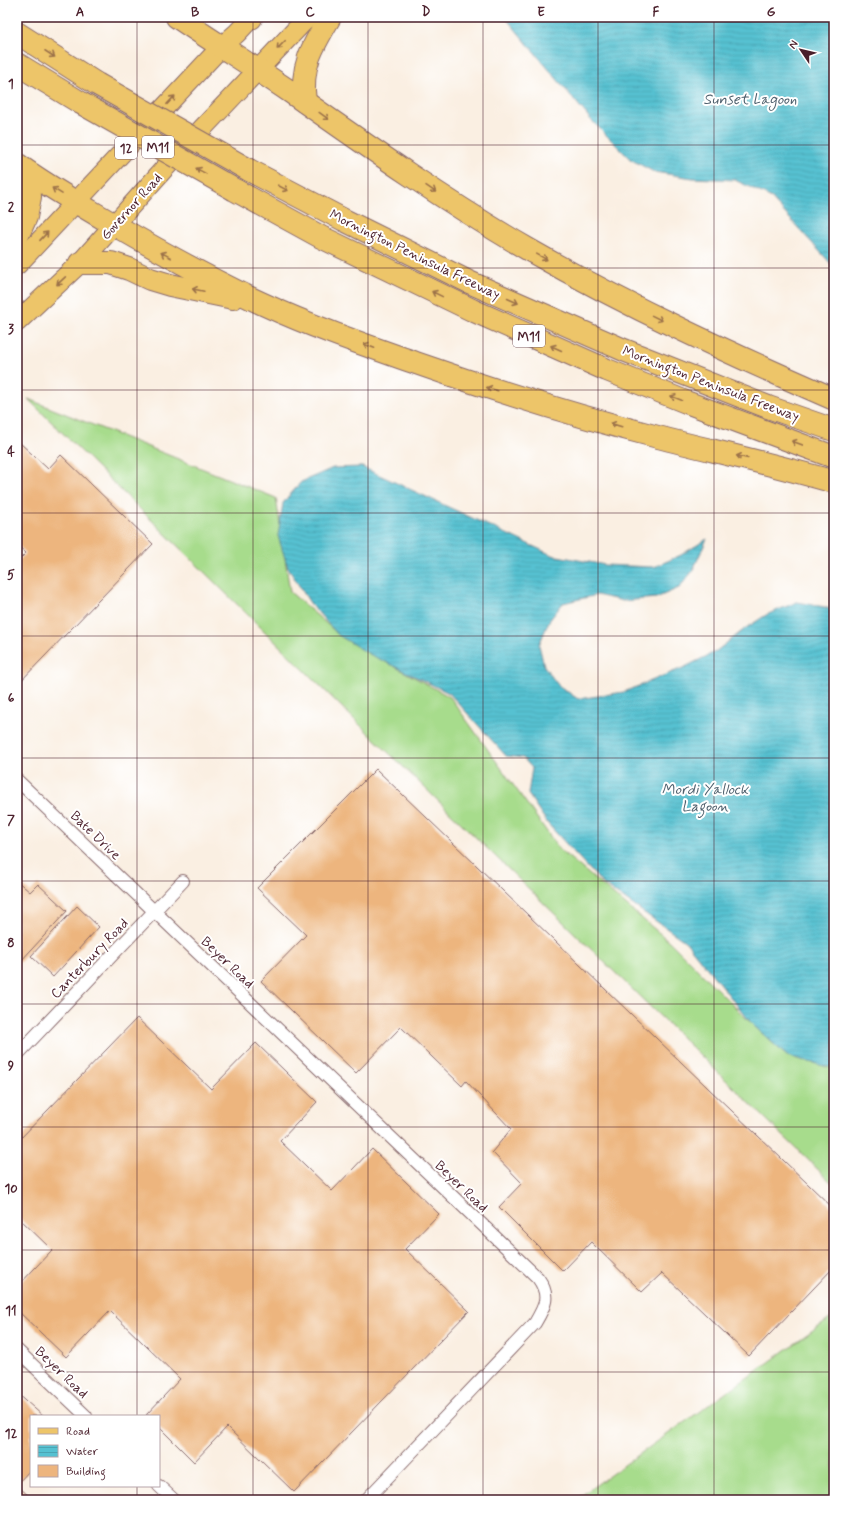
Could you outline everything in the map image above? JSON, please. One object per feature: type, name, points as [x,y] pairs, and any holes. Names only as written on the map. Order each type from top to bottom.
[{"type":"highway","points":[[177,17],[450,201],[531,251],[614,297],[700,339],[834,399]]},
{"type":"highway","points":[[305,102],[303,90],[304,70],[316,39],[330,17]]},
{"type":"highway","name":"Mornington Peninsula Freeway","points":[[17,33],[97,84],[249,170],[344,220],[496,294],[624,350],[768,407],[834,430]]},
{"type":"highway","name":"Mornington Peninsula Freeway","points":[[17,64],[81,103],[328,241],[472,310],[600,367],[693,405],[834,456]]},
{"type":"highway","points":[[23,169],[166,256],[264,304],[320,328],[475,384],[658,437],[757,461],[834,482]]},
{"type":"highway","points":[[17,237],[26,217],[30,197],[23,169]]},
{"type":"highway","points":[[80,263],[111,263],[129,269],[150,279],[170,285],[264,304]]},
{"type":"main road","name":"12","points":[[17,265],[221,47],[237,33],[249,17]]},
{"type":"main road","name":"Governor Road","points":[[17,322],[80,263],[163,170],[308,17]]},
{"type":"street","name":"Bate Drive","points":[[17,780],[154,912]]},
{"type":"street","name":"Canterbury Road","points":[[17,1055],[183,881]]},
{"type":"street","name":"Beyer Road","points":[[154,912],[538,1278],[543,1285],[546,1295],[544,1306],[534,1323],[366,1500]]},
{"type":"street","name":"Beyer Road","points":[[17,1350],[85,1415]]},
{"type":"street","points":[[160,1487],[174,1500]]},
{"type":"green space","points":[[28,399],[276,498],[290,592],[343,638],[450,697],[560,850],[670,942],[753,1025],[787,1056],[828,1067],[834,1066],[834,1185],[359,724]]},
{"type":"green space","points":[[834,1316],[834,1500],[575,1500]]},
{"type":"water","name":"Sunset Lagoon","points":[[505,17],[834,17],[834,267],[770,197],[735,180],[693,178],[654,172],[630,159],[592,121]]},
{"type":"water","name":"Mordi Yallock Lagoon","points":[[362,467],[552,555],[605,565],[654,567],[681,555],[707,539],[692,572],[679,588],[656,598],[623,601],[597,595],[563,603],[549,621],[539,645],[544,666],[558,685],[578,699],[624,692],[685,667],[715,652],[746,628],[766,615],[797,602],[825,607],[834,611],[834,1066],[828,1067],[787,1056],[753,1025],[686,942],[603,884],[548,824],[528,794],[532,768],[523,758],[506,756],[449,693],[369,654],[338,635],[310,603],[288,568],[278,536],[283,503],[301,482],[333,468]]},
{"type":"building","points":[[19,442],[48,469],[61,455],[153,544],[17,685],[17,562],[26,553],[17,545],[17,445]]},
{"type":"building","points":[[376,769],[834,1209],[834,1267],[749,1356],[662,1273],[642,1292],[591,1242],[563,1271],[499,1207],[522,1183],[492,1152],[511,1129],[466,1081],[462,1086],[401,1027],[356,1073],[261,981],[306,935],[257,888]]},
{"type":"building","points":[[17,881],[30,892],[38,884],[67,911],[20,962],[17,960]]},
{"type":"building","points":[[77,906],[99,927],[53,977],[31,956]]},
{"type":"building","points":[[137,1018],[211,1089],[256,1043],[317,1102],[280,1141],[332,1191],[372,1149],[439,1214],[405,1249],[469,1311],[294,1492],[227,1427],[194,1462],[160,1428],[160,1415],[146,1415],[180,1379],[110,1311],[66,1357],[17,1310],[17,1287],[52,1250],[17,1216],[17,1142]]},
{"type":"building","points":[[17,1393],[42,1415],[30,1415],[30,1470],[17,1484]]},
{"type":"building","points":[[17,1485],[33,1500],[17,1500]]}]
